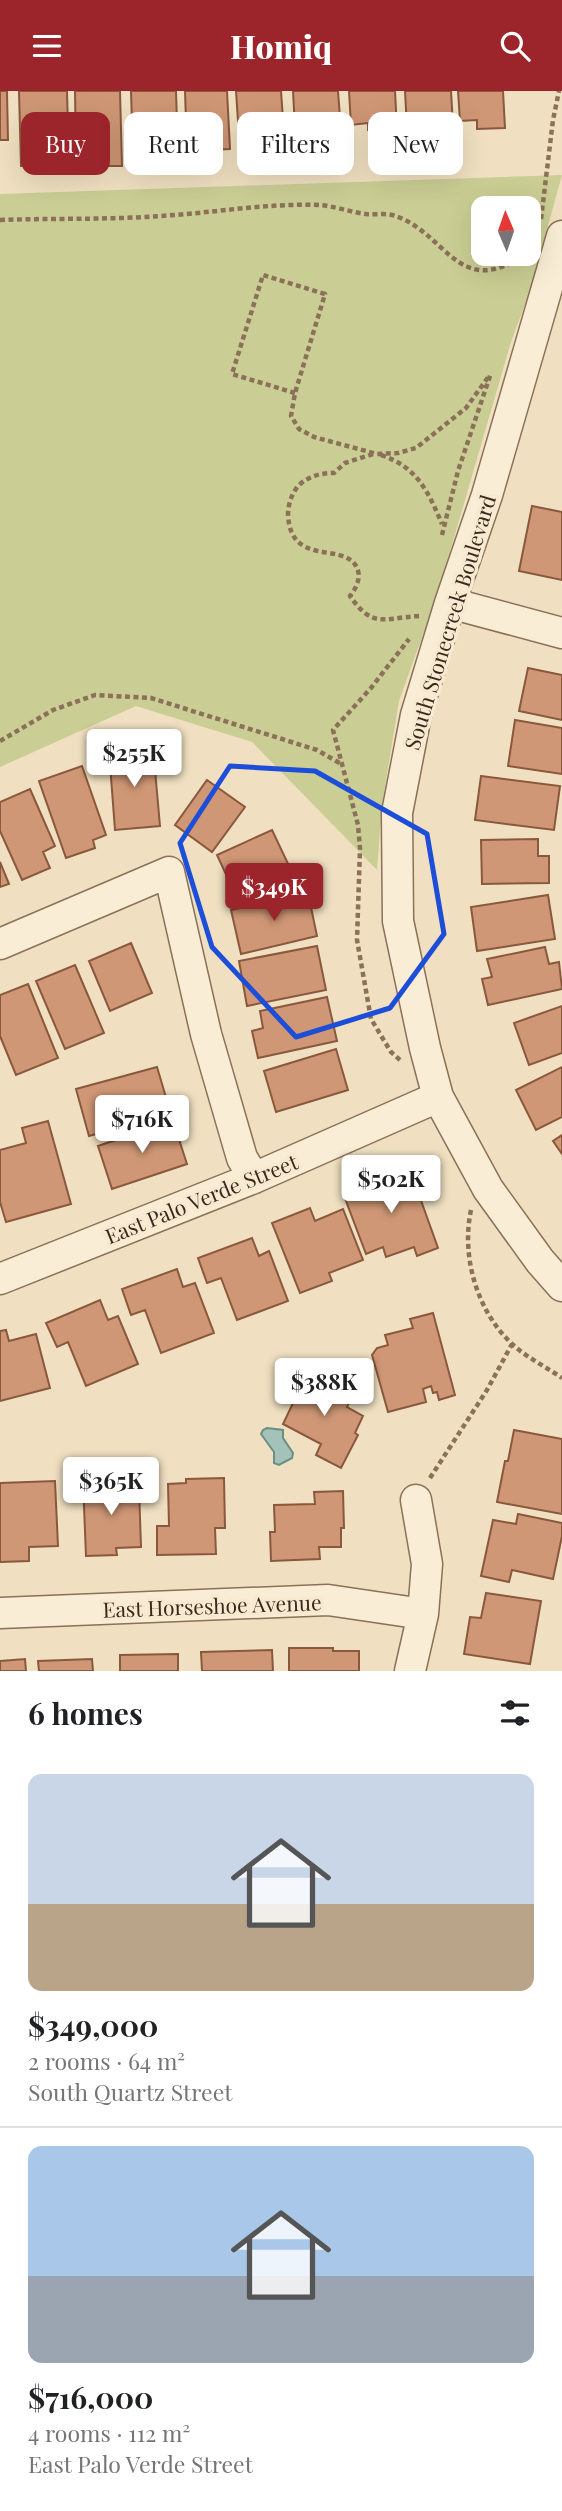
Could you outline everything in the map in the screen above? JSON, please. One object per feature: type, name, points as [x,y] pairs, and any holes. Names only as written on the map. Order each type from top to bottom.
[{"type":"street","name":"South Stonecreek Boulevard","points":[[562,236],[554,299],[450,603],[416,715],[397,813],[398,921],[438,1097],[488,1189],[540,1261],[562,1286]]},
{"type":"street","points":[[450,603],[562,633]]},
{"type":"street","points":[[0,944],[169,872],[206,1034],[242,1158],[254,1178]]},
{"type":"street","name":"East Palo Verde Street","points":[[0,1279],[254,1178],[438,1097]]},
{"type":"street","points":[[410,1671],[423,1614],[428,1564],[416,1500]]},
{"type":"street","name":"East Horseshoe Avenue","points":[[0,1613],[328,1600],[423,1614]]},
{"type":"path","points":[[0,220],[159,216],[240,207],[322,205],[366,214],[392,215],[408,222],[456,261],[469,268],[487,271],[503,266]]},
{"type":"path","points":[[295,393],[232,374],[263,275],[325,294],[295,393],[291,416],[299,429],[314,437],[395,460],[419,478],[431,497],[443,526]]},
{"type":"path","points":[[423,616],[380,620],[367,616],[350,596],[358,582],[356,566],[342,555],[319,553],[296,538],[290,527],[290,500],[303,482],[323,473],[334,473],[345,463],[360,457],[416,448],[466,408],[491,373]]},
{"type":"path","points":[[0,741],[53,710],[95,695],[151,698],[317,750],[343,765]]},
{"type":"path","points":[[478,1171],[466,1233],[470,1264],[483,1306],[512,1344],[562,1378]]},
{"type":"path","points":[[416,1500],[487,1390],[512,1344]]},
{"type":"highlighted area","points":[[230,766],[315,771],[427,834],[444,934],[390,1008],[296,1037],[212,947],[180,843]]},
{"type":"green space","points":[[562,175],[541,251],[541,196],[471,196],[471,266],[537,266],[511,342],[438,593],[399,701],[382,805],[377,870],[252,742],[136,706],[0,767],[0,194]]},
{"type":"water","points":[[267,1428],[283,1430],[283,1438],[293,1453],[292,1458],[279,1465],[274,1463],[274,1452],[261,1434]]},
{"type":"building","points":[[0,91],[7,91],[8,140],[0,140]]},
{"type":"building","points":[[19,91],[67,91],[68,112],[21,112],[21,166]]},
{"type":"building","points":[[75,91],[120,91],[122,166],[110,166],[110,112],[75,112]]},
{"type":"building","points":[[131,91],[176,91],[177,112],[132,112]]},
{"type":"building","points":[[185,91],[227,91],[230,149],[223,149],[223,112],[186,112]]},
{"type":"building","points":[[236,91],[281,91],[282,112],[237,112]]},
{"type":"building","points":[[293,91],[338,91],[340,112],[294,112]]},
{"type":"building","points":[[349,91],[395,91],[396,112],[368,112],[368,123],[354,125],[354,112],[350,112]]},
{"type":"building","points":[[405,91],[451,91],[452,112],[406,112]]},
{"type":"building","points":[[458,91],[503,91],[505,128],[477,129],[477,120],[463,121],[463,112],[459,112]]},
{"type":"building","points":[[532,506],[562,512],[562,580],[519,571]]},
{"type":"building","points":[[528,668],[562,675],[562,720],[519,711]]},
{"type":"building","points":[[515,720],[562,728],[562,774],[508,766]]},
{"type":"building","points":[[153,747],[160,826],[115,830],[109,751]]},
{"type":"building","points":[[82,766],[106,835],[93,840],[95,848],[66,858],[39,781]]},
{"type":"building","points":[[481,776],[560,786],[554,830],[475,820]]},
{"type":"building","points":[[207,780],[245,807],[212,852],[175,825]]},
{"type":"building","points":[[30,789],[55,846],[43,852],[50,868],[22,880],[0,831],[0,802]]},
{"type":"building","points":[[272,830],[291,870],[236,896],[217,855]]},
{"type":"building","points":[[538,839],[538,856],[549,856],[549,883],[482,884],[481,840]]},
{"type":"building","points":[[0,862],[9,884],[0,887]]},
{"type":"building","points":[[308,893],[317,936],[241,954],[231,910]]},
{"type":"building","points":[[548,895],[555,939],[477,951],[471,907]]},
{"type":"building","points":[[131,943],[152,993],[110,1011],[89,961]]},
{"type":"building","points":[[317,946],[326,990],[247,1006],[239,961]]},
{"type":"building","points":[[545,947],[549,964],[559,962],[562,989],[488,1005],[482,979],[492,977],[487,959]]},
{"type":"building","points":[[75,965],[104,1033],[65,1049],[36,981]]},
{"type":"building","points":[[28,984],[58,1058],[16,1075],[0,1036],[0,995]]},
{"type":"building","points":[[327,997],[337,1041],[258,1058],[252,1031],[263,1028],[260,1011]]},
{"type":"building","points":[[562,1006],[562,1053],[529,1065],[514,1023]]},
{"type":"building","points":[[336,1049],[348,1090],[276,1112],[264,1071]]},
{"type":"building","points":[[157,1067],[171,1114],[89,1136],[76,1089]]},
{"type":"building","points":[[562,1067],[562,1117],[536,1130],[516,1090]]},
{"type":"building","points":[[48,1121],[71,1204],[6,1222],[0,1202],[0,1150],[26,1143],[22,1128]]},
{"type":"building","points":[[173,1121],[187,1164],[112,1189],[98,1146]]},
{"type":"building","points":[[562,1135],[562,1154],[553,1141]]},
{"type":"building","points":[[409,1167],[438,1248],[417,1256],[414,1247],[386,1257],[383,1247],[366,1254],[343,1193]]},
{"type":"building","points":[[310,1208],[315,1221],[343,1209],[363,1260],[329,1273],[332,1281],[300,1293],[272,1223]]},
{"type":"building","points":[[252,1238],[259,1256],[269,1251],[288,1301],[237,1320],[221,1278],[207,1283],[198,1258]]},
{"type":"building","points":[[177,1269],[183,1287],[195,1283],[214,1333],[161,1353],[145,1310],[131,1315],[122,1289]]},
{"type":"building","points":[[100,1300],[108,1320],[118,1316],[138,1364],[86,1386],[68,1342],[57,1347],[46,1323]]},
{"type":"building","points":[[433,1313],[455,1395],[439,1400],[437,1392],[433,1393],[431,1386],[423,1389],[426,1402],[388,1412],[372,1355],[377,1348],[388,1345],[385,1335],[413,1328],[410,1319]]},
{"type":"building","points":[[6,1330],[9,1341],[36,1334],[50,1388],[0,1401],[0,1331]]},
{"type":"building","points":[[305,1371],[353,1395],[347,1407],[363,1416],[355,1433],[358,1435],[341,1468],[316,1455],[321,1444],[283,1424],[294,1401],[291,1399]]},
{"type":"building","points":[[514,1430],[562,1439],[562,1514],[497,1502]]},
{"type":"building","points":[[224,1478],[225,1528],[215,1528],[216,1554],[157,1555],[157,1526],[169,1526],[168,1484],[186,1483],[186,1479]]},
{"type":"building","points":[[119,1479],[120,1489],[139,1488],[141,1547],[116,1548],[117,1555],[86,1556],[83,1481]]},
{"type":"building","points":[[55,1481],[58,1546],[29,1547],[29,1561],[0,1562],[0,1483]]},
{"type":"building","points":[[343,1491],[344,1528],[341,1528],[341,1547],[319,1547],[320,1559],[271,1561],[270,1532],[275,1532],[274,1505],[315,1504],[314,1492]]},
{"type":"building","points":[[518,1514],[562,1523],[553,1579],[512,1570],[509,1582],[481,1576],[493,1520],[516,1524]]},
{"type":"building","points":[[486,1593],[541,1601],[530,1664],[464,1654],[470,1617],[481,1618]]},
{"type":"building","points":[[289,1648],[359,1651],[359,1671],[289,1671]]},
{"type":"building","points":[[272,1650],[273,1671],[202,1671],[201,1652]]},
{"type":"building","points":[[178,1654],[178,1671],[120,1671],[120,1655]]},
{"type":"building","points":[[25,1659],[26,1671],[0,1671],[0,1661]]},
{"type":"building","points":[[92,1659],[93,1671],[39,1671],[38,1661]]}]
